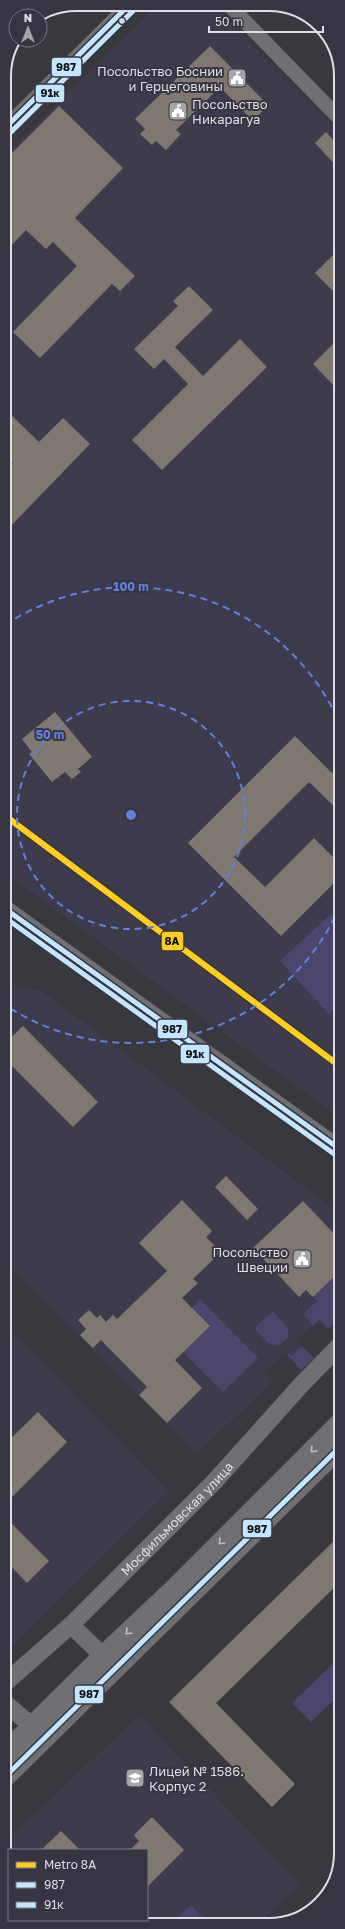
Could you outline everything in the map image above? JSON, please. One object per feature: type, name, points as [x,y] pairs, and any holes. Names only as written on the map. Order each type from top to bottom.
[{"type":"main road","points":[[11,1747],[103,1656],[172,1591],[334,1429]]},
{"type":"main road","points":[[11,1771],[334,1453]]},
{"type":"street","points":[[11,122],[123,11]]},
{"type":"street","points":[[235,11],[334,113]]},
{"type":"street","points":[[11,913],[334,1145]]},
{"type":"street","name":"Мосфильмовская улица","points":[[11,1677],[71,1625],[214,1482],[301,1385],[334,1351]]},
{"type":"street","points":[[71,1625],[103,1656]]},
{"type":"street","points":[[11,1709],[32,1726]]},
{"type":"shaded area","points":[[151,11],[220,11],[334,126],[334,1114],[11,877],[11,149]]},
{"type":"shaded area","points":[[331,914],[334,917],[334,1009],[329,1014],[280,961]]},
{"type":"shaded area","points":[[11,984],[43,992],[334,1209],[334,1323],[328,1329],[319,1320],[297,1341],[302,1346],[291,1356],[287,1351],[265,1372],[273,1381],[197,1454],[11,1268]]},
{"type":"shaded area","points":[[334,1277],[334,1323],[328,1329],[320,1320],[313,1326],[303,1314],[317,1301],[313,1297]]},
{"type":"shaded area","points":[[200,1299],[258,1358],[223,1392],[183,1352],[191,1308]]},
{"type":"shaded area","points":[[273,1311],[288,1328],[288,1338],[278,1346],[268,1343],[254,1328]]},
{"type":"shaded area","points":[[11,1331],[169,1491],[11,1648]]},
{"type":"shaded area","points":[[302,1346],[314,1358],[301,1370],[287,1355],[289,1353],[291,1356]]},
{"type":"shaded area","points":[[334,1663],[334,1700],[311,1722],[292,1703]]},
{"type":"shaded area","name":"Лицей № 1586. Корпус 2","points":[[139,1715],[300,1884],[264,1918],[148,1918],[148,1849],[11,1849],[11,1836]]},
{"type":"shaded area","points":[[191,1905],[203,1918],[177,1918]]},
{"type":"building","points":[[210,46],[268,105],[253,121],[220,87],[176,130],[181,134],[166,150],[156,141],[152,145],[140,134],[145,129],[135,119]]},
{"type":"building","points":[[59,106],[123,168],[75,218],[135,276],[120,291],[112,284],[40,358],[13,332],[77,266],[53,242],[46,249],[26,230],[11,246],[11,154]]},
{"type":"building","points":[[326,132],[334,141],[334,164],[315,143]]},
{"type":"building","points":[[334,254],[334,292],[315,273]]},
{"type":"building","points":[[189,286],[213,310],[175,347],[203,376],[240,339],[267,367],[162,470],[132,440],[188,384],[164,359],[154,369],[134,349],[178,306],[173,301]]},
{"type":"building","points":[[334,343],[334,386],[313,364]]},
{"type":"building","points":[[11,415],[39,442],[63,418],[90,444],[11,526],[11,465],[13,463],[11,461]]},
{"type":"building","points":[[55,712],[92,757],[78,769],[81,772],[72,779],[65,772],[52,782],[29,754],[32,752],[22,739]]},
{"type":"building","points":[[295,736],[332,773],[334,771],[334,806],[309,782],[234,857],[265,887],[314,838],[334,858],[334,883],[281,936],[188,843]]},
{"type":"building","points":[[23,1026],[98,1102],[73,1127],[11,1065],[11,1037]]},
{"type":"building","points":[[226,1176],[258,1209],[247,1220],[215,1187]]},
{"type":"building","points":[[182,1200],[212,1231],[206,1237],[221,1252],[193,1279],[198,1283],[182,1298],[210,1326],[175,1360],[202,1388],[167,1423],[139,1395],[147,1387],[101,1340],[93,1348],[80,1335],[86,1329],[78,1320],[89,1310],[97,1318],[100,1315],[106,1322],[113,1315],[117,1319],[167,1271],[139,1243]]},
{"type":"building","name":"Посольство Швеции","points":[[303,1201],[334,1234],[334,1277],[313,1297],[306,1290],[299,1297],[253,1248]]},
{"type":"building","points":[[38,1412],[67,1442],[11,1498],[11,1438]]},
{"type":"building","points":[[11,1523],[49,1561],[27,1583],[11,1566]]},
{"type":"building","points":[[334,1541],[334,1588],[216,1703],[295,1784],[272,1807],[169,1702]]},
{"type":"building","points":[[152,1817],[184,1850],[148,1886],[148,1849],[131,1849],[139,1841],[134,1835]]},
{"type":"building","points":[[61,1831],[79,1849],[42,1849]]},
{"type":"metro line","name":"8А","points":[[11,820],[334,1062]]},
{"type":"transit line","name":"987","points":[[11,122],[123,11]]},
{"type":"transit line","name":"91к","points":[[11,132],[133,11]]},
{"type":"transit line","name":"987","points":[[11,913],[334,1145]]},
{"type":"transit line","name":"91к","points":[[11,922],[334,1154]]},
{"type":"transit line","name":"987","points":[[11,1771],[334,1453]]},
{"type":"place","name":"Посольство Боснии и Герцеговины","points":[[237,78]]},
{"type":"place","name":"Посольство Никарагуа","points":[[178,111]]},
{"type":"place","name":"Посольство Швеции","points":[[302,1259]]},
{"type":"place","name":"Лицей № 1586. Корпус 2","points":[[135,1778]]}]
